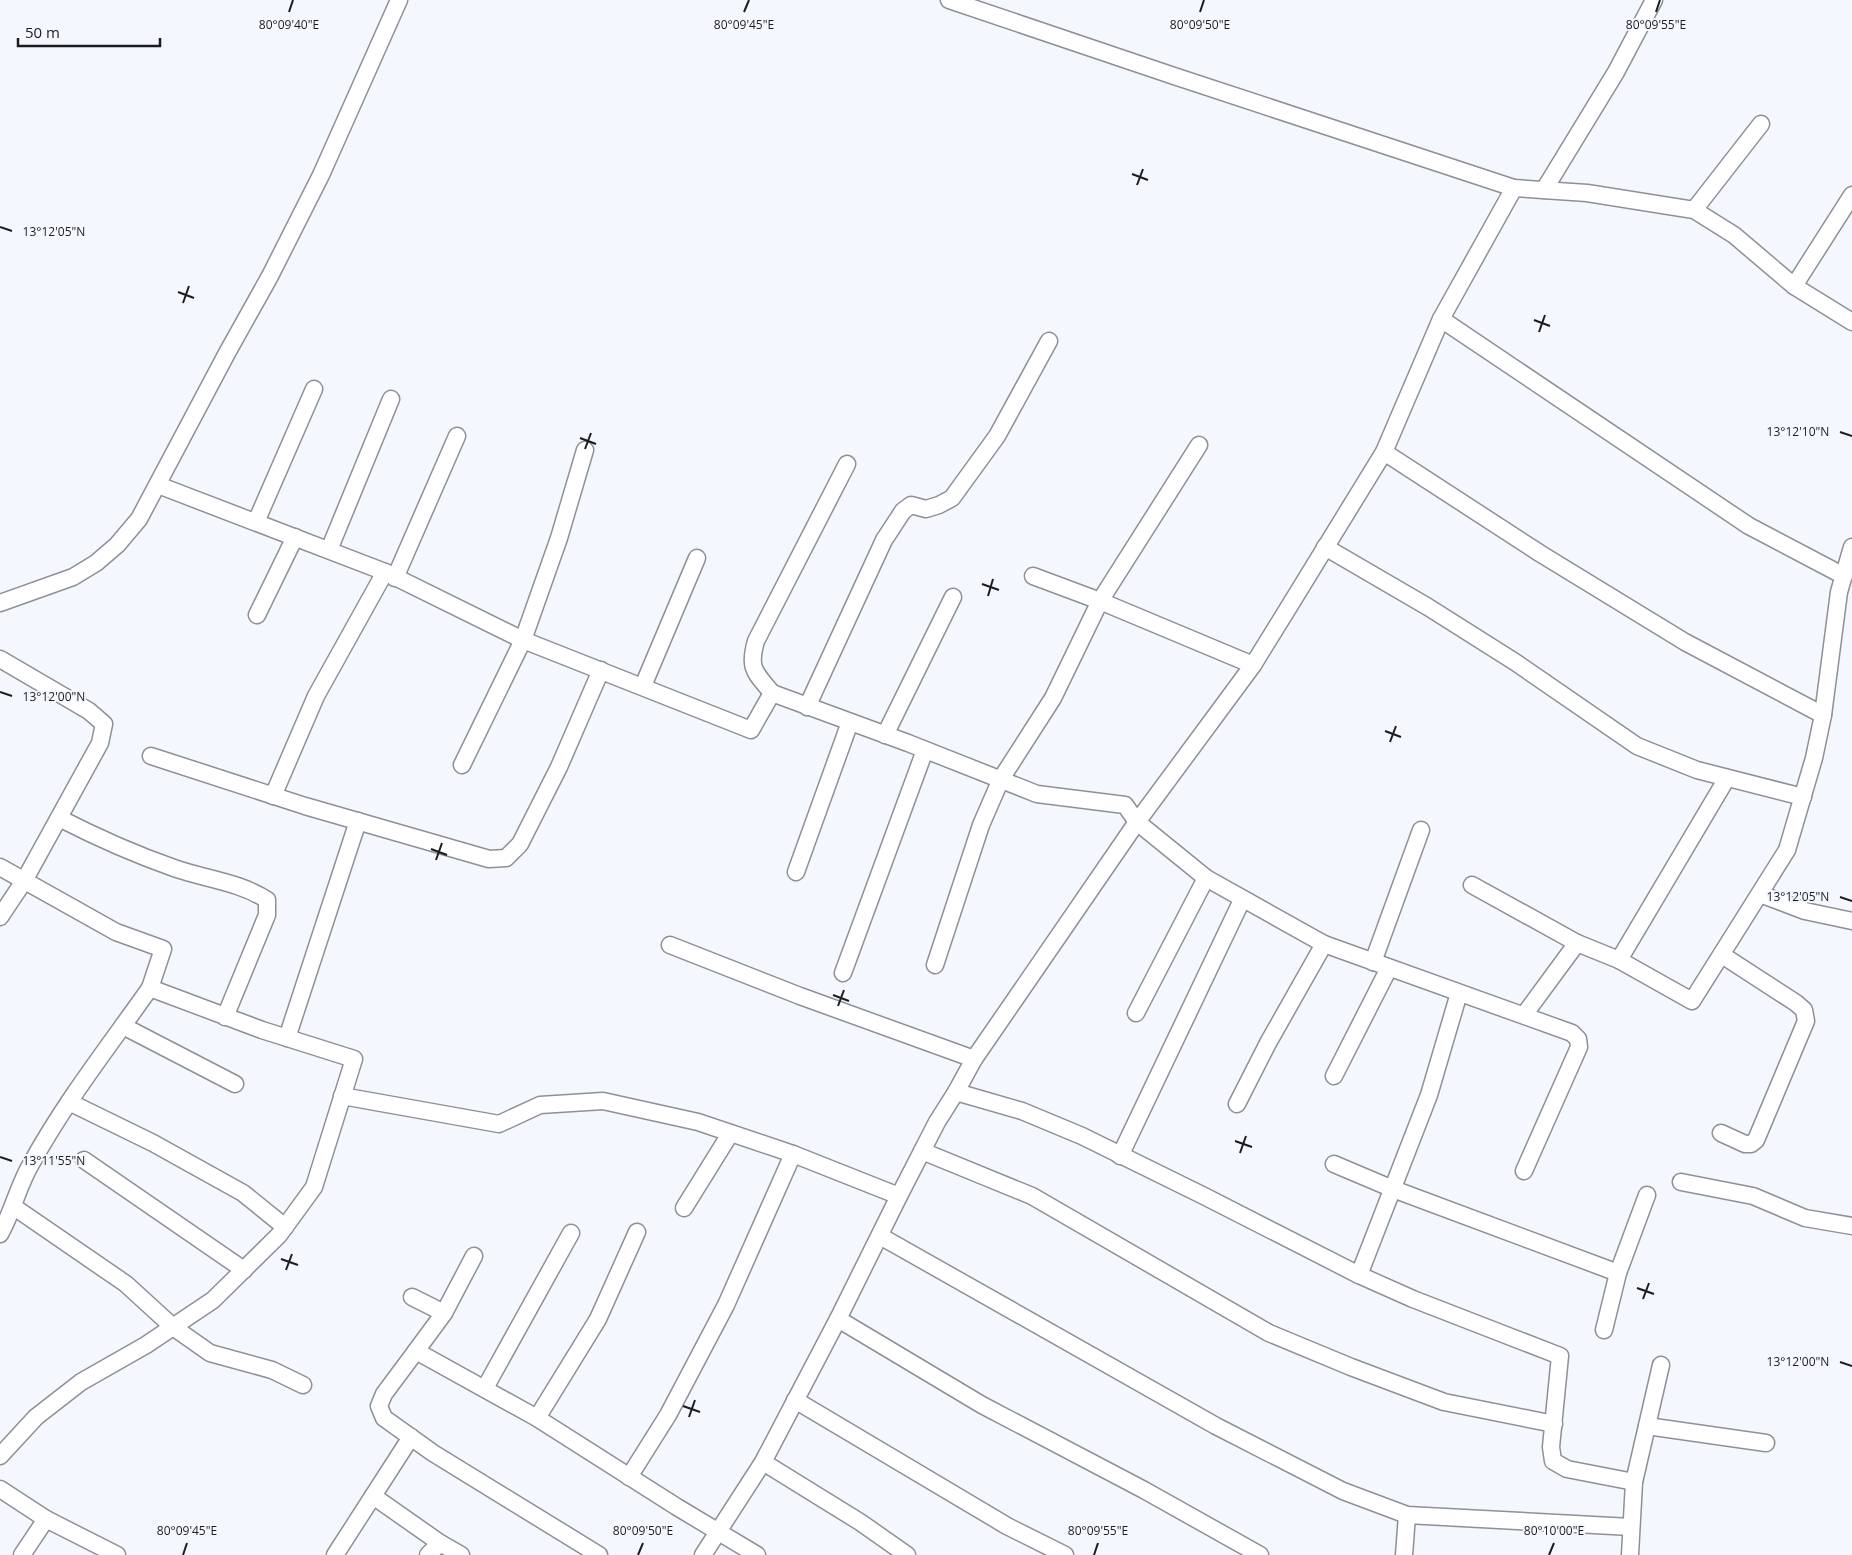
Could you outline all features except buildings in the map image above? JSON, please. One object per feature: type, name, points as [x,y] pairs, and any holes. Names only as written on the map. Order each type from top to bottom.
[{"type":"street","points":[[0,603],[73,577],[96,563],[117,545],[139,520],[270,276],[312,191],[399,0]]},
{"type":"street","points":[[949,0],[1514,188],[1587,193],[1694,210],[1734,235],[1794,286],[1852,322]]},
{"type":"street","points":[[1544,190],[1616,72],[1654,0]]},
{"type":"street","points":[[1694,210],[1761,124]]},
{"type":"street","points":[[703,1555],[763,1462],[838,1319],[937,1122],[974,1058],[1137,822],[1253,665],[1384,452],[1442,319],[1514,188]]},
{"type":"street","points":[[1794,286],[1852,195]]},
{"type":"street","points":[[1442,319],[1749,526],[1849,562],[1839,592],[1823,715],[1803,797],[1787,850],[1692,1001],[1619,960],[1577,944],[1472,886]]},
{"type":"street","points":[[808,707],[884,540],[903,511],[911,505],[926,508],[939,505],[952,498],[997,436],[1049,341]]},
{"type":"street","points":[[256,522],[314,389]]},
{"type":"street","points":[[329,550],[391,399]]},
{"type":"street","points":[[272,796],[316,696],[390,575],[457,436]]},
{"type":"street","points":[[935,965],[981,825],[1001,779],[1053,698],[1100,601],[1199,445]]},
{"type":"street","points":[[462,766],[523,640],[559,538],[585,450]]},
{"type":"street","points":[[1384,452],[1541,554],[1685,642],[1823,715]]},
{"type":"street","points":[[847,464],[756,641],[752,654],[752,668],[772,694],[1038,794],[1125,805],[1137,822],[1206,878],[1242,900],[1324,944],[1572,1033],[1578,1039],[1579,1047],[1524,1171]]},
{"type":"street","points":[[158,485],[390,575],[523,640],[751,730],[772,694]]},
{"type":"street","points":[[257,615],[295,538]]},
{"type":"street","points":[[1325,547],[1428,607],[1515,662],[1637,746],[1697,770],[1803,797]]},
{"type":"street","points":[[643,686],[697,558]]},
{"type":"street","points":[[1033,576],[1100,601],[1253,665]]},
{"type":"street","points":[[885,735],[953,597]]},
{"type":"street","points":[[0,659],[89,711],[104,724],[100,743],[24,880],[0,917]]},
{"type":"street","points":[[151,756],[272,796],[490,859],[506,858],[520,844],[560,767],[601,670]]},
{"type":"street","points":[[796,872],[850,722]]},
{"type":"street","points":[[843,973],[925,750]]},
{"type":"street","points":[[1619,960],[1727,778]]},
{"type":"street","points":[[59,818],[98,838],[175,869],[254,892],[267,900],[267,915],[225,1016]]},
{"type":"street","points":[[287,1038],[358,821]]},
{"type":"street","points":[[1373,962],[1422,830]]},
{"type":"street","points":[[0,867],[116,932],[163,949],[150,988],[69,1102],[29,1166],[14,1207],[0,1234]]},
{"type":"street","points":[[1136,1013],[1206,878]]},
{"type":"street","points":[[1760,894],[1804,911],[1852,921]]},
{"type":"street","points":[[1120,1156],[1242,900]]},
{"type":"street","points":[[1237,1104],[1268,1043],[1324,944]]},
{"type":"street","points":[[1524,1015],[1577,944]]},
{"type":"street","points":[[670,945],[800,996],[974,1058]]},
{"type":"street","points":[[1721,1134],[1744,1144],[1751,1144],[1756,1140],[1806,1021],[1804,1010],[1796,1003],[1722,955]]},
{"type":"street","points":[[1334,1076],[1390,968]]},
{"type":"street","points":[[0,1456],[36,1417],[81,1382],[173,1327],[213,1300],[279,1236],[314,1187],[354,1059],[287,1038],[150,988]]},
{"type":"street","points":[[1359,1275],[1429,1095],[1459,993]]},
{"type":"street","points":[[123,1026],[235,1084]]},
{"type":"street","points":[[956,1092],[1022,1111],[1082,1136],[1359,1275],[1413,1299],[1560,1356],[1551,1447],[1553,1461],[1567,1469],[1634,1482]]},
{"type":"street","points":[[342,1096],[499,1124],[540,1105],[603,1101],[698,1122],[793,1154],[899,1196]]},
{"type":"street","points":[[69,1102],[153,1143],[243,1193],[285,1227]]},
{"type":"street","points":[[684,1208],[730,1134]]},
{"type":"street","points":[[922,1151],[1032,1196],[1269,1332],[1351,1367],[1444,1402],[1554,1424]]},
{"type":"street","points":[[630,1477],[668,1415],[726,1306],[793,1154]]},
{"type":"street","points":[[84,1160],[244,1270]]},
{"type":"street","points":[[1334,1164],[1393,1190],[1618,1273]]},
{"type":"street","points":[[1681,1182],[1753,1196],[1805,1218],[1852,1226]]},
{"type":"street","points":[[1604,1330],[1618,1273],[1647,1195]]},
{"type":"street","points":[[14,1207],[126,1284],[173,1327],[210,1353],[272,1370],[304,1385]]},
{"type":"street","points":[[537,1418],[598,1319],[637,1232]]},
{"type":"street","points":[[485,1388],[571,1233]]},
{"type":"street","points":[[880,1236],[1216,1426],[1343,1491],[1407,1515],[1631,1527]]},
{"type":"street","points":[[474,1256],[444,1313],[384,1394],[380,1406],[384,1418],[433,1452],[599,1555]]},
{"type":"street","points":[[412,1297],[444,1313]]},
{"type":"street","points":[[838,1319],[982,1405],[1144,1490],[1260,1555]]},
{"type":"street","points":[[416,1351],[537,1418],[757,1555]]},
{"type":"street","points":[[1630,1555],[1634,1482],[1661,1365]]},
{"type":"street","points":[[795,1400],[1007,1526],[1065,1555]]},
{"type":"street","points":[[1647,1426],[1766,1443]]},
{"type":"street","points":[[335,1555],[411,1437]]},
{"type":"street","points":[[763,1462],[860,1522],[907,1555]]},
{"type":"street","points":[[0,1489],[46,1519],[117,1555]]},
{"type":"street","points":[[373,1496],[460,1555]]},
{"type":"street","points":[[1404,1555],[1407,1515]]},
{"type":"street","points":[[22,1555],[46,1519]]},
{"type":"street","points":[[428,1555],[440,1543]]}]
